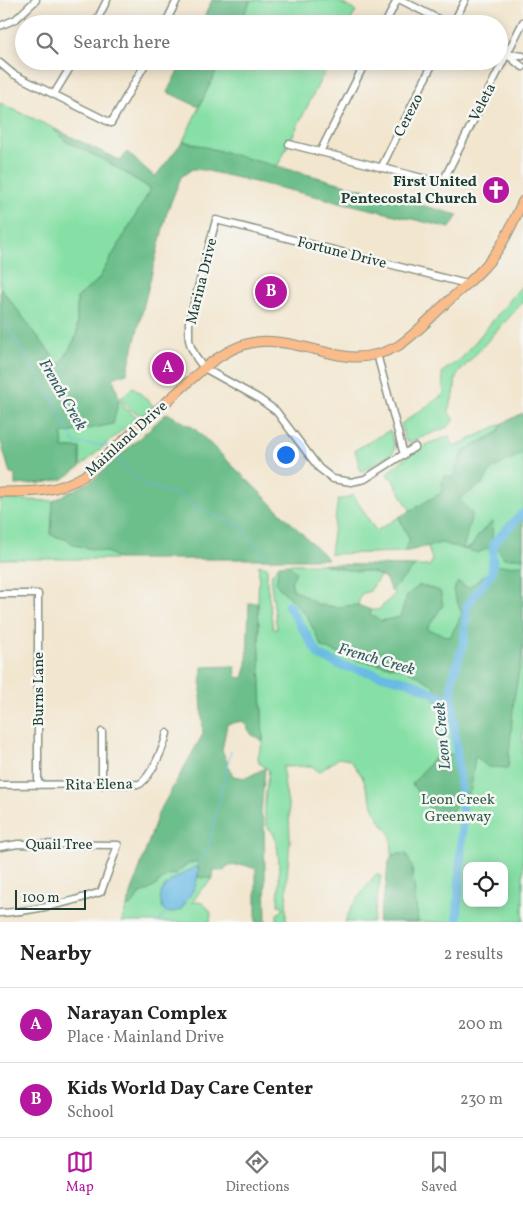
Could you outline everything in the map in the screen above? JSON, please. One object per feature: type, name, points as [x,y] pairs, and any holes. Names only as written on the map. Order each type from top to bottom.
[{"type":"main road","name":"Mainland Drive","points":[[0,492],[44,492],[60,488],[84,476],[204,368],[233,348],[259,341],[286,342],[346,357],[364,357],[390,350],[406,340],[484,268],[498,250],[523,201]]},
{"type":"street","points":[[20,15],[36,0]]},
{"type":"street","points":[[100,15],[107,0]]},
{"type":"street","points":[[170,15],[177,0]]},
{"type":"street","points":[[390,15],[397,0]]},
{"type":"street","points":[[401,0],[430,15]]},
{"type":"street","points":[[458,15],[465,0]]},
{"type":"street","points":[[0,26],[15,19]]},
{"type":"street","name":"Veleta","points":[[508,52],[523,22]]},
{"type":"street","points":[[508,54],[523,56]]},
{"type":"street","points":[[508,55],[516,63],[523,66]]},
{"type":"street","points":[[0,63],[13,74],[111,123],[142,70]]},
{"type":"street","points":[[54,94],[69,70]]},
{"type":"street","points":[[320,152],[361,70]]},
{"type":"street","name":"Cerezo","points":[[381,168],[430,70]]},
{"type":"street","name":"Veleta","points":[[381,168],[442,183],[499,70]]},
{"type":"street","points":[[289,144],[381,168]]},
{"type":"street","name":"Fortune Drive","points":[[216,220],[467,284]]},
{"type":"street","name":"Marina Drive","points":[[204,368],[191,348],[189,322],[216,220]]},
{"type":"street","points":[[377,354],[404,455]]},
{"type":"street","points":[[204,368],[258,398],[276,411],[319,468],[333,479],[342,482],[365,479],[415,448]]},
{"type":"street","name":"Burns Lane","points":[[0,594],[38,594],[38,785]]},
{"type":"street","points":[[102,732],[102,785]]},
{"type":"street","name":"Rita Elena","points":[[0,785],[136,785],[142,782],[165,744],[167,733]]},
{"type":"street","name":"Quail Tree","points":[[0,847],[18,844],[118,845],[101,892],[66,904],[31,910],[0,912]]},
{"type":"green space","points":[[212,0],[251,0],[244,15],[205,15]]},
{"type":"green space","points":[[251,0],[335,0],[356,11],[354,15],[244,15]]},
{"type":"green space","points":[[178,70],[217,70],[199,107],[167,92]]},
{"type":"green space","points":[[217,70],[326,70],[277,167],[183,141]]},
{"type":"green space","points":[[0,103],[51,127],[64,140],[106,161],[151,189],[98,280],[77,298],[77,335],[60,366],[0,287]]},
{"type":"green space","points":[[51,127],[121,161],[127,152],[155,177],[183,141],[458,215],[450,228],[204,170],[192,169],[181,177],[167,212],[127,373],[113,378],[119,398],[113,424],[62,434],[63,448],[80,448],[80,467],[63,479],[15,485],[15,474],[10,473],[0,439],[0,287],[60,366],[77,335],[77,298],[98,280],[151,189],[106,161],[64,140]]},
{"type":"green space","points":[[523,284],[523,302],[456,376],[454,395],[449,408],[449,413],[455,419],[448,427],[410,442],[405,440],[401,424],[444,394],[442,372],[462,358]]},
{"type":"green space","points":[[133,387],[154,406],[143,416],[127,406],[121,397]]},
{"type":"green space","points":[[119,398],[125,408],[137,417],[80,467],[80,448],[62,448],[62,433],[113,424]]},
{"type":"green space","points":[[167,413],[194,428],[328,559],[119,559],[107,552],[74,545],[68,540],[51,535],[53,501],[93,480]]},
{"type":"green space","points":[[523,413],[523,453],[492,469],[483,483],[459,499],[472,514],[463,549],[441,543],[404,552],[410,540],[399,517],[441,493],[443,475],[452,478],[464,451],[497,433],[503,423]]},
{"type":"green space","name":"Leon Creek Greenway","points":[[503,423],[497,433],[464,451],[452,478],[441,492],[523,439],[523,922],[400,922],[399,854],[392,855],[391,835],[377,816],[362,776],[350,760],[339,758],[319,772],[312,766],[283,767],[289,810],[290,841],[286,922],[277,922],[277,914],[283,910],[283,906],[278,905],[278,850],[274,835],[268,826],[265,812],[269,770],[259,763],[258,756],[263,741],[258,603],[259,565],[267,567],[267,583],[273,629],[277,629],[271,584],[272,574],[279,565],[276,584],[307,616],[322,647],[360,661],[404,668],[408,595],[400,617],[380,621],[370,614],[371,610],[378,610],[396,593],[391,591],[415,566],[430,566],[432,559],[414,509],[410,510],[387,473],[415,450],[417,451],[427,444],[449,436],[454,447]]},
{"type":"green space","points":[[390,430],[395,447],[393,453],[361,472],[355,450]]},
{"type":"green space","points":[[353,495],[376,531],[399,517],[410,541],[404,552],[330,554],[338,499],[344,499]]},
{"type":"green space","points":[[0,499],[53,501],[51,535],[69,540],[74,545],[107,552],[119,559],[0,559]]},
{"type":"green space","points":[[523,515],[523,558],[504,558],[496,546],[478,553],[463,549],[471,547],[480,533],[493,521],[492,541],[496,543]]},
{"type":"green space","points":[[288,564],[322,564],[348,570],[373,572],[380,576],[370,591],[361,594],[358,605],[336,607],[319,605],[293,589]]},
{"type":"green space","points":[[288,564],[296,572],[291,582],[293,589],[319,605],[336,607],[358,605],[371,610],[370,614],[381,621],[400,617],[407,595],[420,585],[440,591],[443,605],[427,629],[450,637],[462,614],[453,591],[458,582],[468,588],[497,566],[523,565],[523,650],[514,699],[508,768],[488,767],[475,756],[471,790],[452,811],[437,819],[412,784],[433,759],[454,754],[450,710],[435,701],[435,686],[404,668],[360,661],[322,647],[307,616],[276,584],[279,565]]},
{"type":"green space","points":[[322,564],[415,566],[391,591],[385,578],[373,572],[348,570]]},
{"type":"green space","points":[[249,603],[258,603],[263,741],[252,735],[243,721],[227,724],[222,750],[233,776],[246,778],[265,768],[261,812],[264,824],[266,922],[256,922],[256,869],[244,865],[227,866],[224,871],[214,870],[213,879],[198,877],[199,869],[196,861],[186,865],[175,874],[167,875],[154,887],[138,896],[132,905],[127,906],[158,814],[203,734],[202,667],[235,666],[236,677],[243,678],[247,665]]},
{"type":"green space","points":[[406,853],[412,867],[418,922],[378,922],[388,865],[392,855]]},
{"type":"green space","points":[[197,861],[199,877],[213,879],[200,891],[192,903],[198,902],[205,906],[211,913],[210,922],[121,922],[127,906],[132,905],[138,896],[154,887],[167,875],[175,874],[186,865]]},
{"type":"green space","points":[[376,874],[381,876],[373,922],[345,922],[352,906]]},
{"type":"water","points":[[195,867],[199,869],[196,885],[181,910],[169,913],[164,910],[161,894],[164,888],[175,878]]},
{"type":"waterway","name":"French Creek","points":[[0,318],[9,329],[56,406],[74,443],[107,446],[109,448]]},
{"type":"waterway","name":"French Creek","points":[[113,453],[146,486],[177,494],[207,512],[242,527],[265,558]]},
{"type":"waterway","name":"Leon Creek","points":[[493,551],[494,543],[523,513]]},
{"type":"waterway","name":"Leon Creek","points":[[457,922],[463,814],[452,702],[452,681],[464,641],[467,605],[492,573],[493,558]]},
{"type":"waterway","name":"French Creek","points":[[288,605],[319,655],[340,665],[412,683],[452,702]]},
{"type":"waterway","points":[[196,867],[208,849],[231,751]]},
{"type":"waterway","points":[[158,922],[167,911]]},
{"type":"place","name":"First United Pentecostal Church","points":[[496,190]]},
{"type":"place","name":"Kids World Day Care Center","points":[[271,292]]},
{"type":"place","name":"Narayan Complex","points":[[168,368]]}]
